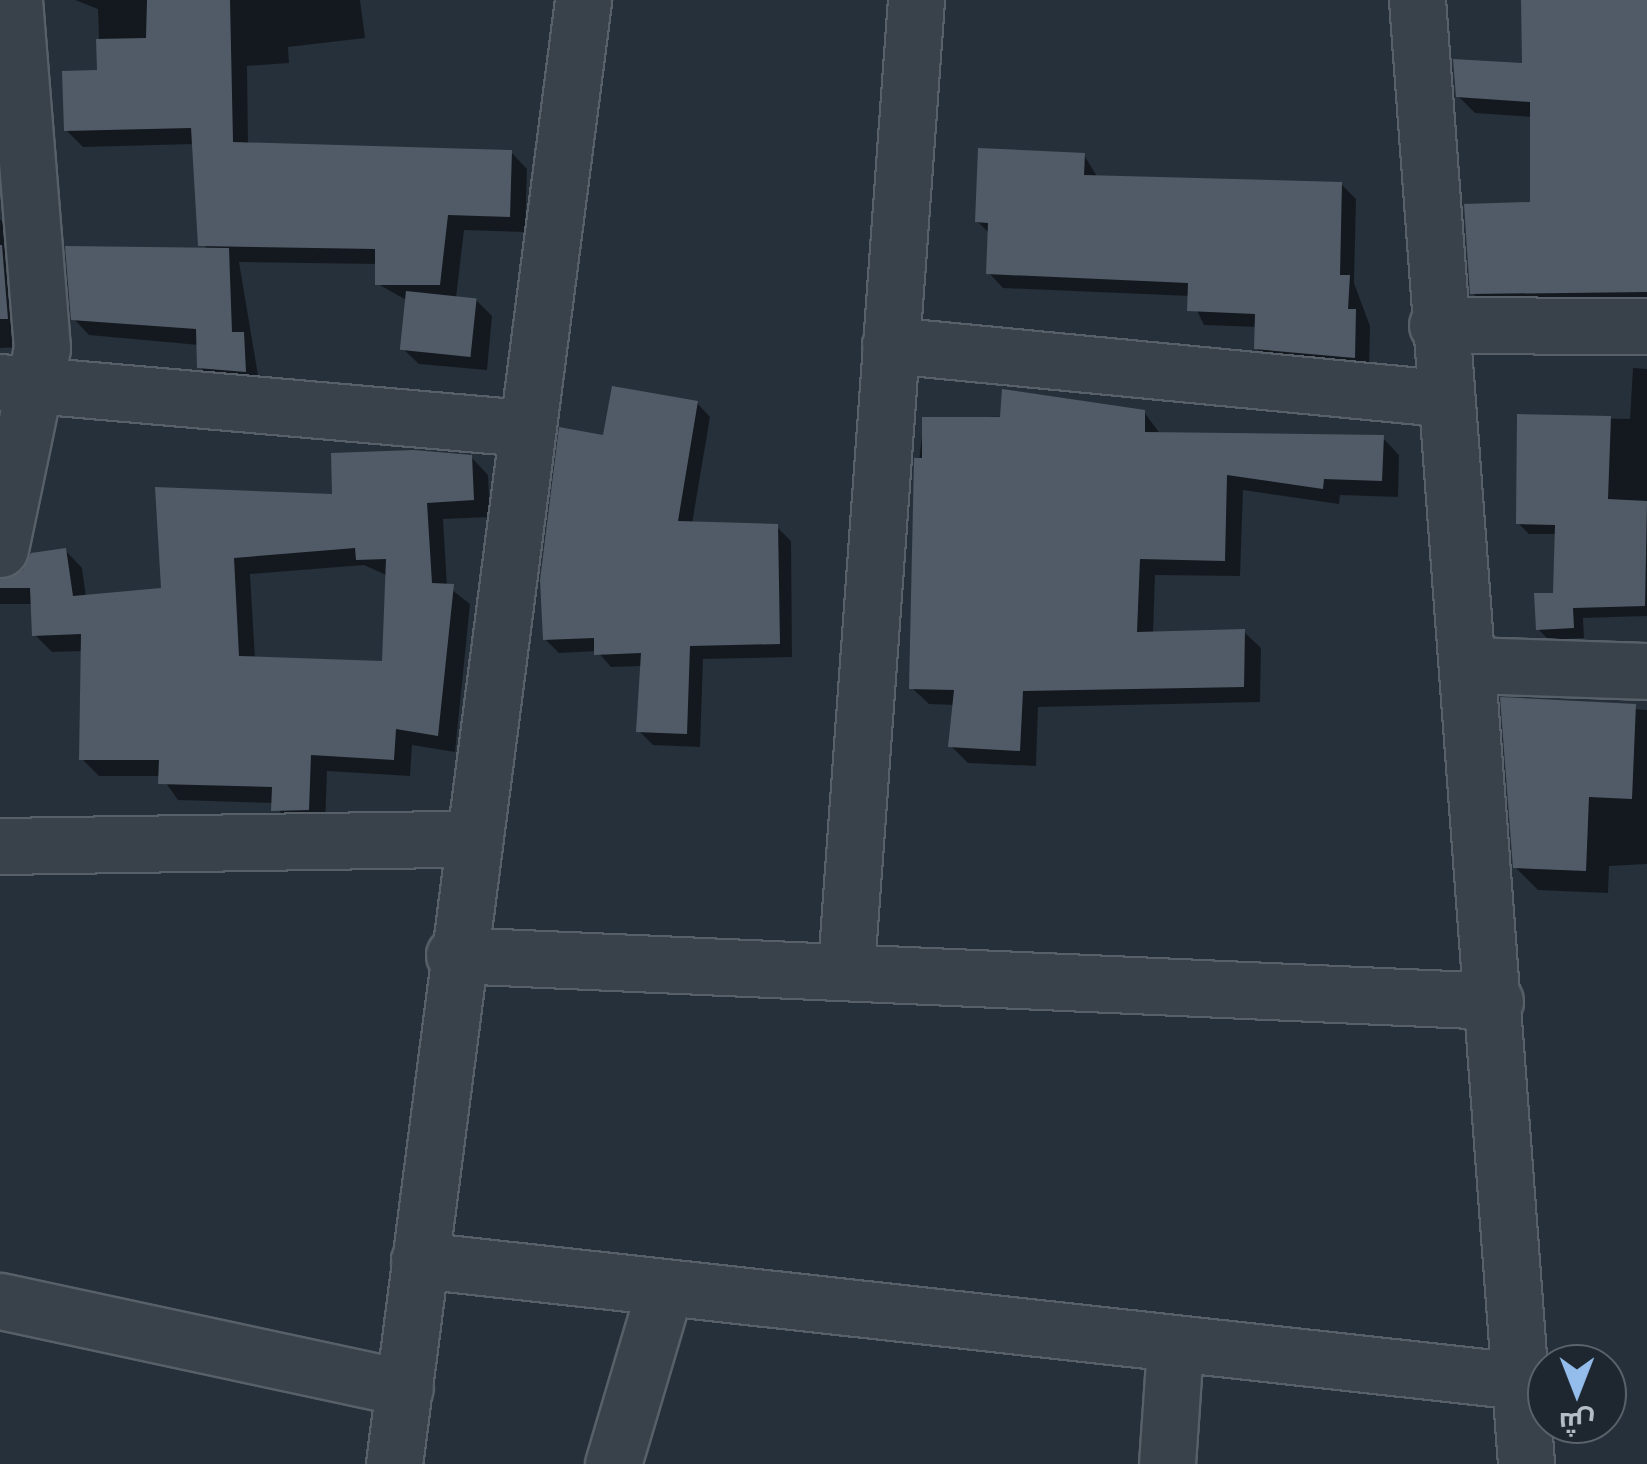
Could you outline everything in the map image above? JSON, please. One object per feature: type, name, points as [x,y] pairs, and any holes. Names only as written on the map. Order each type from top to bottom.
[{"type":"street","points":[[0,549],[20,385],[42,296],[14,0]]},
{"type":"street","points":[[394,1464],[468,839],[583,0]]},
{"type":"street","points":[[846,966],[916,0]]},
{"type":"street","points":[[1417,0],[1440,398],[1468,664],[1526,1464]]},
{"type":"street","points":[[1437,325],[1647,326]]},
{"type":"street","points":[[890,345],[1440,398]]},
{"type":"street","points":[[20,385],[525,428]]},
{"type":"street","points":[[1468,664],[1647,671]]},
{"type":"street","points":[[0,846],[468,839]]},
{"type":"street","points":[[454,955],[846,966],[1494,1000]]},
{"type":"street","points":[[419,1260],[664,1292],[1520,1382]]},
{"type":"street","points":[[613,1464],[664,1292]]},
{"type":"street","points":[[0,1301],[404,1388]]},
{"type":"street","points":[[1167,1464],[1175,1347]]},
{"type":"building","points":[[147,0],[230,0],[233,142],[512,150],[510,217],[448,215],[440,285],[375,285],[375,249],[198,246],[191,128],[64,131],[62,71],[97,70],[96,39],[146,38]]},
{"type":"building","points":[[1521,0],[1647,0],[1647,292],[1470,294],[1464,204],[1530,202],[1530,102],[1456,97],[1453,59],[1522,63]]},
{"type":"building","points":[[978,148],[1085,153],[1084,175],[1342,182],[1340,275],[1350,275],[1348,309],[1356,309],[1355,358],[1254,349],[1255,314],[1187,311],[1188,283],[986,274],[988,223],[975,222]]},
{"type":"building","points":[[2,245],[8,319],[0,319]]},
{"type":"building","points":[[65,246],[229,248],[232,332],[244,332],[246,372],[197,368],[196,329],[71,320]]},
{"type":"building","points":[[406,291],[477,298],[470,357],[400,350]]},
{"type":"building","points":[[612,386],[698,401],[678,521],[778,524],[780,644],[690,646],[687,734],[636,732],[641,653],[594,655],[594,638],[543,640],[540,580],[559,427],[603,435]]},
{"type":"building","points":[[1002,389],[1145,410],[1145,432],[1384,435],[1382,481],[1324,479],[1323,489],[1227,475],[1225,561],[1140,559],[1137,632],[1245,629],[1244,687],[1023,691],[1020,751],[948,747],[954,690],[909,689],[914,458],[922,458],[922,417],[1000,417]]},
{"type":"building","points":[[1517,414],[1611,416],[1608,499],[1647,501],[1645,606],[1573,608],[1574,628],[1536,630],[1534,593],[1553,593],[1555,525],[1516,524]]},
{"type":"building","points":[[414,450],[472,455],[474,500],[427,503],[432,583],[454,584],[438,736],[396,729],[394,760],[311,755],[309,810],[271,811],[272,787],[158,784],[159,760],[79,760],[81,634],[32,636],[30,588],[0,588],[0,579],[23,570],[31,553],[66,548],[73,596],[161,588],[155,487],[332,494],[331,453]],"holes":[[[355,548],[356,560],[386,559],[382,661],[239,656],[234,558]]]},
{"type":"building","points":[[1500,697],[1636,704],[1632,799],[1589,797],[1586,871],[1513,868]]}]
